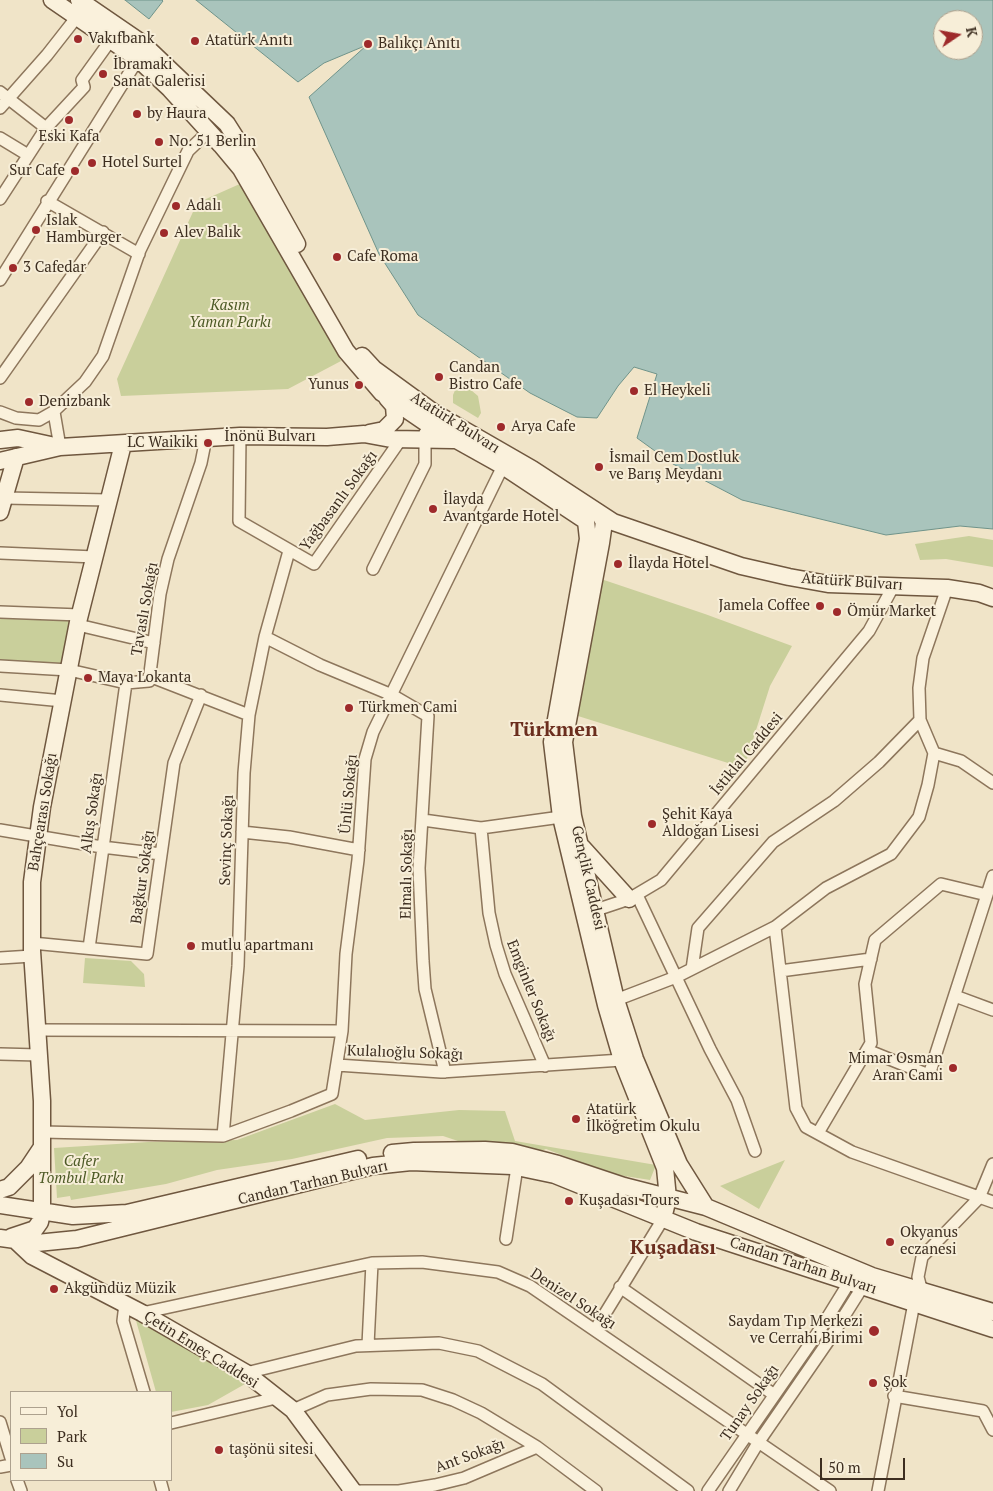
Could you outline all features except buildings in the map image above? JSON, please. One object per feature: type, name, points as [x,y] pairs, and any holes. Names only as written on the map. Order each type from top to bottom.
[{"type":"main road","name":"Atatürk Bulvarı","points":[[52,0],[138,59],[170,89],[221,144],[241,169],[346,351],[382,393],[429,418],[480,440],[532,469],[601,525]]},
{"type":"main road","name":"Atatürk Bulvarı","points":[[79,0],[142,43],[231,129],[353,347],[374,369],[453,440],[503,466],[586,521],[741,566],[789,577],[828,584],[946,588],[979,593],[993,598]]},
{"type":"main road","points":[[208,132],[212,126],[231,129],[232,141],[221,144]]},
{"type":"main road","points":[[364,434],[384,430],[395,419],[394,406],[382,393]]},
{"type":"main road","name":"İnönü Bulvarı","points":[[0,462],[60,447],[240,436],[327,437],[364,434],[401,439],[480,440]]},
{"type":"main road","name":"İnönü Bulvarı","points":[[0,440],[18,438],[60,447]]},
{"type":"main road","name":"Bahçearası Sokağı","points":[[49,1213],[43,1187],[39,1055],[32,950],[32,882],[38,836],[79,620],[123,444]]},
{"type":"main road","points":[[2,505],[16,457]]},
{"type":"main road","name":"Gençlik Caddesi","points":[[601,525],[552,742],[561,817],[590,912],[611,1002],[622,1060],[665,1168],[668,1198],[663,1219]]},
{"type":"main road","name":"Gençlik Caddesi","points":[[590,912],[582,846],[573,816],[564,742],[601,525]]},
{"type":"main road","points":[[582,846],[633,897]]},
{"type":"main road","name":"Gençlik Caddesi","points":[[611,1002],[679,1164],[706,1207]]},
{"type":"main road","points":[[0,1190],[9,1187],[24,1172],[42,1140]]},
{"type":"main road","name":"Candan Tarhan Bulvarı","points":[[0,1204],[49,1213],[88,1217],[127,1213],[372,1156],[414,1150],[512,1152],[558,1164],[668,1198],[706,1207],[993,1329]]},
{"type":"main road","name":"Candan Tarhan Bulvarı","points":[[5,1239],[42,1243],[77,1239],[373,1166],[411,1162],[517,1167],[555,1175],[696,1232],[856,1284],[993,1312]]},
{"type":"main road","points":[[696,1232],[706,1207]]},
{"type":"main road","points":[[5,1239],[32,1232],[49,1213]]},
{"type":"main road","name":"Çetin Emeç Caddesi","points":[[5,1239],[32,1256],[142,1312],[246,1373],[293,1410],[351,1491]]},
{"type":"main road","points":[[70,1276],[62,1266],[61,1259],[64,1250],[77,1239]]},
{"type":"street","points":[[46,128],[2,100],[47,55],[76,18]]},
{"type":"street","points":[[0,199],[46,128],[84,87],[82,80],[110,41]]},
{"type":"street","points":[[0,280],[138,59]]},
{"type":"street","points":[[0,412],[16,418],[39,420],[54,412],[85,382],[103,356],[139,254],[188,151],[208,132]]},
{"type":"street","points":[[0,138],[28,155]]},
{"type":"street","points":[[47,202],[139,254]]},
{"type":"street","points":[[0,378],[4,364],[103,232]]},
{"type":"street","points":[[54,412],[60,447]]},
{"type":"street","points":[[373,569],[425,464],[424,440],[429,418]]},
{"type":"street","name":"Yağbasanlı Sokağı","points":[[240,436],[239,521],[314,564],[401,439]]},
{"type":"street","name":"Tavaslı Sokağı","points":[[0,666],[69,670],[126,683],[149,680],[160,594],[168,559],[201,463],[206,438]]},
{"type":"street","name":"Ünlü Sokağı","points":[[222,1136],[332,1094],[342,1031],[346,954],[359,850],[365,759],[373,732],[503,466]]},
{"type":"street","points":[[2,505],[109,500]]},
{"type":"street","name":"Sevinç Sokağı","points":[[222,1136],[238,966],[244,773],[249,715],[265,637],[289,550]]},
{"type":"street","points":[[0,553],[95,557]]},
{"type":"street","name":"İstiklal Caddesi","points":[[590,912],[633,897],[662,880],[869,631],[894,586]]},
{"type":"street","points":[[611,1002],[676,977],[775,928],[826,888],[892,854],[919,817],[934,753],[920,720],[919,688],[923,658],[946,588]]},
{"type":"street","points":[[0,612],[79,620],[154,643]]},
{"type":"street","points":[[265,637],[320,665],[392,695]]},
{"type":"street","points":[[149,676],[249,715]]},
{"type":"street","name":"Alkış Sokağı","points":[[89,948],[126,683]]},
{"type":"street","points":[[0,694],[63,702]]},
{"type":"street","name":"Bağkur Sokağı","points":[[0,958],[32,950],[89,948],[147,954],[174,764],[201,695]]},
{"type":"street","name":"Elmalı Sokağı","points":[[392,695],[428,716],[419,868],[423,961],[425,989],[445,1072]]},
{"type":"street","points":[[692,969],[698,928],[773,842],[834,801],[879,762],[920,720]]},
{"type":"street","points":[[934,753],[961,761],[993,783]]},
{"type":"street","points":[[423,820],[481,828],[561,817]]},
{"type":"street","name":"Emginler Sokağı","points":[[481,828],[489,913],[496,945],[505,974],[545,1066]]},
{"type":"street","points":[[0,830],[102,847],[161,854]]},
{"type":"street","points":[[242,832],[290,837],[359,850]]},
{"type":"street","points":[[866,1050],[929,1075],[993,876]]},
{"type":"street","points":[[818,1133],[870,1043],[865,984],[875,940],[941,884],[987,895]]},
{"type":"street","points":[[633,897],[676,977],[737,1100],[755,1150]]},
{"type":"street","points":[[775,928],[796,1108],[806,1127],[852,1152],[993,1202]]},
{"type":"street","points":[[780,971],[871,959]]},
{"type":"street","points":[[955,996],[993,1010]]},
{"type":"street","points":[[37,1030],[342,1031]]},
{"type":"street","points":[[0,1054],[39,1055]]},
{"type":"street","name":"Kulalıoğlu Sokağı","points":[[337,1065],[445,1072],[622,1060]]},
{"type":"street","points":[[42,1140],[222,1136]]},
{"type":"street","points":[[878,1491],[894,1396],[918,1297],[918,1277],[922,1257],[979,1198],[993,1164]]},
{"type":"street","points":[[506,1239],[517,1167]]},
{"type":"street","points":[[595,1330],[663,1219]]},
{"type":"street","name":"Denizel Sokağı","points":[[142,1312],[372,1263],[422,1262],[498,1272],[530,1286],[830,1491]]},
{"type":"street","points":[[368,1345],[372,1263]]},
{"type":"street","name":"Tunay Sokağı","points":[[708,1491],[773,1394],[856,1284]]},
{"type":"street","name":"Tunay Sokağı","points":[[729,1491],[758,1443],[830,1340],[856,1284]]},
{"type":"street","points":[[620,1287],[773,1394]]},
{"type":"street","points":[[125,1304],[123,1321],[144,1391]]},
{"type":"street","points":[[246,1373],[318,1354],[368,1345],[439,1343],[478,1352],[542,1384],[688,1491]]},
{"type":"street","points":[[293,1410],[327,1395],[371,1389],[422,1390],[454,1400],[481,1413],[537,1447],[596,1491]]},
{"type":"street","points":[[894,1396],[983,1411],[993,1430]]},
{"type":"street","points":[[172,1423],[276,1398]]},
{"type":"street","points":[[0,1422],[10,1455]]},
{"type":"street","name":"Ant Sokağı","points":[[351,1491],[399,1491],[435,1485],[464,1478],[537,1447]]},
{"type":"green space","name":"Kasım Yaman Parkı","points":[[242,183],[303,288],[341,361],[288,389],[121,396],[117,379],[197,203]]},
{"type":"green space","points":[[465,385],[478,396],[481,413],[478,418],[453,403],[453,395],[456,388]]},
{"type":"green space","points":[[969,536],[993,540],[993,567],[946,559],[920,560],[915,544]]},
{"type":"green space","points":[[601,579],[792,646],[770,686],[744,768],[578,716]]},
{"type":"green space","points":[[0,615],[75,619],[67,667],[0,660]]},
{"type":"green space","points":[[85,958],[131,961],[144,974],[145,987],[83,983]]},
{"type":"green space","name":"Cafer Tombul Parkı","points":[[335,1104],[365,1120],[459,1110],[505,1111],[515,1141],[656,1165],[650,1180],[612,1174],[546,1149],[528,1156],[485,1150],[443,1136],[387,1138],[292,1159],[217,1170],[166,1184],[71,1200],[70,1196],[57,1198],[54,1148],[148,1142],[237,1140]]},
{"type":"green space","points":[[785,1160],[759,1209],[720,1186]]},
{"type":"green space","points":[[135,1317],[245,1384],[208,1405],[172,1412],[172,1391],[156,1391]]},
{"type":"water","points":[[125,0],[162,0],[163,1],[149,19]]},
{"type":"water","points":[[196,0],[993,0],[993,529],[960,526],[886,535],[742,500],[673,464],[637,438],[657,374],[634,367],[618,386],[597,418],[577,417],[530,393],[418,315],[379,254],[309,97],[367,45],[324,63],[298,82]]},
{"type":"place","name":"Vakıfbank","points":[[78,39]]},
{"type":"place","name":"Atatürk Anıtı","points":[[195,41]]},
{"type":"place","name":"Balıkçı Anıtı","points":[[368,44]]},
{"type":"place","name":"İbramaki Sanat Galerisi","points":[[103,74]]},
{"type":"place","name":"by Haura","points":[[137,114]]},
{"type":"place","name":"Eski Kafa","points":[[69,120]]},
{"type":"place","name":"No. 51 Berlin","points":[[159,142]]},
{"type":"place","name":"Hotel Surtel","points":[[92,163]]},
{"type":"place","name":"Sur Cafe","points":[[75,171]]},
{"type":"place","name":"Adalı","points":[[176,206]]},
{"type":"place","name":"Islak Hamburger","points":[[36,230]]},
{"type":"place","name":"Alev Balık","points":[[164,233]]},
{"type":"place","name":"Cafe Roma","points":[[337,257]]},
{"type":"place","name":"3 Cafedar","points":[[13,268]]},
{"type":"place","name":"Candan Bistro Cafe","points":[[439,377]]},
{"type":"place","name":"Yunus","points":[[359,385]]},
{"type":"place","name":"El Heykeli","points":[[634,391]]},
{"type":"place","name":"Denizbank","points":[[29,402]]},
{"type":"place","name":"Arya Cafe","points":[[501,427]]},
{"type":"place","name":"LC Waikiki","points":[[208,443]]},
{"type":"place","name":"İsmail Cem Dostluk ve Barış Meydanı","points":[[599,467]]},
{"type":"place","name":"İlayda Avantgarde Hotel","points":[[433,509]]},
{"type":"place","name":"İlayda Hotel","points":[[618,564]]},
{"type":"place","name":"Jamela Coffee","points":[[820,606]]},
{"type":"place","name":"Ömür Market","points":[[837,612]]},
{"type":"place","name":"Maya Lokanta","points":[[88,678]]},
{"type":"place","name":"Türkmen Cami","points":[[349,708]]},
{"type":"place","name":"Şehit Kaya Aldoğan Lisesi","points":[[652,824]]},
{"type":"place","name":"mutlu apartmanı","points":[[191,946]]},
{"type":"place","name":"Mimar Osman Aran Cami","points":[[953,1068]]},
{"type":"place","name":"Atatürk İlköğretim Okulu","points":[[576,1119]]},
{"type":"place","name":"Kuşadası Tours","points":[[569,1201]]},
{"type":"place","name":"Okyanus eczanesi","points":[[890,1242]]},
{"type":"place","name":"Akgündüz Müzik","points":[[54,1289]]},
{"type":"place","name":"Saydam Tıp Merkezi ve Cerrahi Birimi","points":[[874,1331]]},
{"type":"place","name":"Şok","points":[[873,1383]]},
{"type":"place","name":"taşönü sitesi","points":[[219,1450]]},
{"type":"district","name":"Türkmen","points":[[554,730]]},
{"type":"district","name":"Kuşadası","points":[[673,1248]]}]
